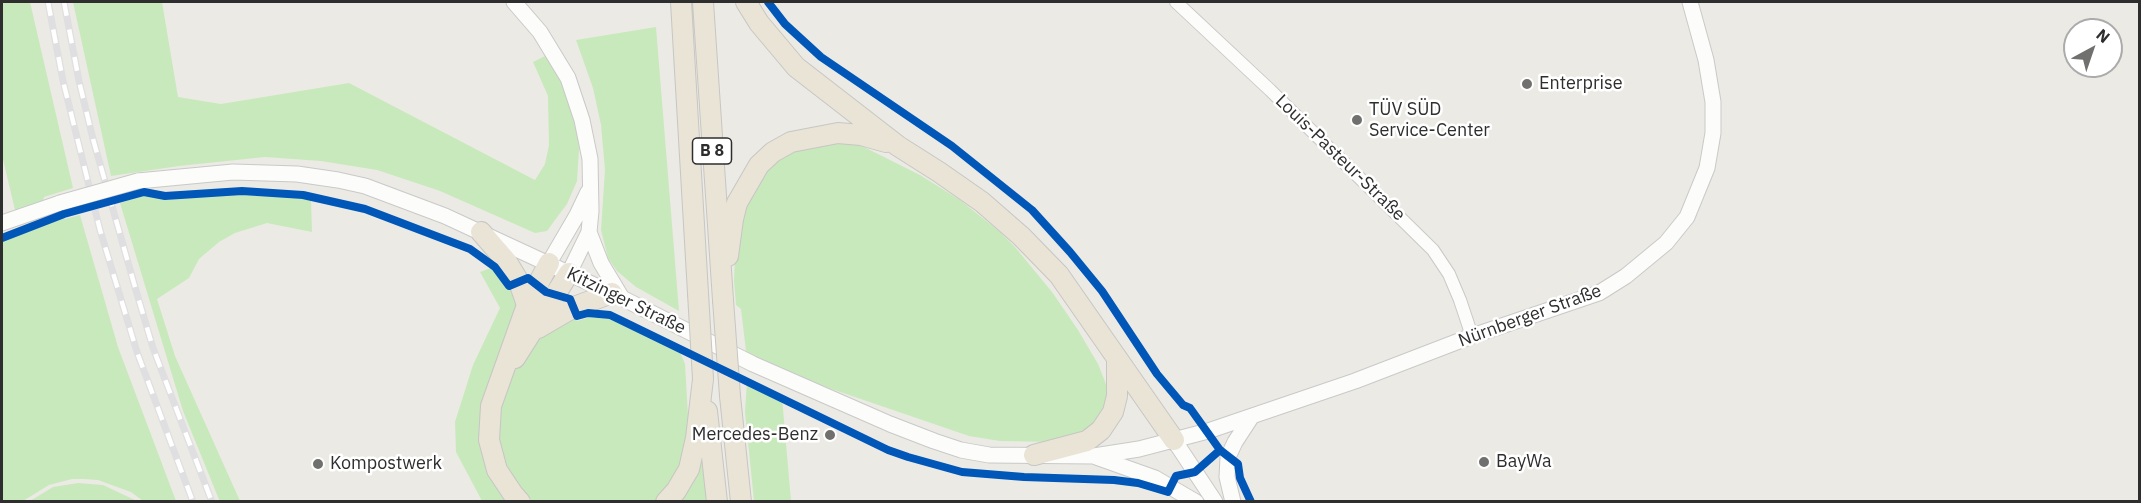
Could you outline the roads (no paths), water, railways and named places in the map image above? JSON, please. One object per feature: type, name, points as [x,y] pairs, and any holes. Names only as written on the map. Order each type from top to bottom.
[{"type":"highway","name":"B 8","points":[[681,2],[703,379],[717,501]]},
{"type":"highway","name":"B 8","points":[[703,2],[730,396],[741,501]]},
{"type":"highway","points":[[746,2],[759,24],[796,67],[898,146],[982,202],[1022,236],[1059,275],[1174,440]]},
{"type":"highway","points":[[723,300],[737,203],[759,165],[773,152],[791,142],[838,133],[861,135],[898,146]]},
{"type":"highway","points":[[481,232],[507,262],[519,282],[527,305]]},
{"type":"highway","points":[[520,501],[513,495],[497,470],[489,440],[491,406],[527,305],[549,263]]},
{"type":"highway","points":[[501,378],[534,331],[569,273]]},
{"type":"highway","points":[[534,331],[574,307],[617,296]]},
{"type":"highway","points":[[1034,455],[1087,441],[1101,430],[1113,412],[1117,396],[1117,358]]},
{"type":"highway","points":[[666,501],[676,491],[689,469],[696,438],[703,379]]},
{"type":"street","points":[[514,2],[540,32],[568,78],[582,120],[590,159],[589,232],[569,273]]},
{"type":"street","name":"Louis-Pasteur-Straße","points":[[1176,2],[1270,90],[1432,250],[1449,274],[1472,336]]},
{"type":"street","name":"Nürnberger Straße","points":[[1174,440],[1391,368],[1472,336],[1599,293],[1626,276],[1666,243],[1687,217],[1707,168],[1713,133],[1713,102],[1706,60],[1690,2]]},
{"type":"street","name":"Kitzinger Straße","points":[[2,223],[138,181],[233,172],[297,174],[338,180],[395,196],[481,232],[753,364],[923,437],[961,450],[989,455],[1094,456],[1139,449],[1174,440]]},
{"type":"street","points":[[549,263],[577,215],[591,185]]},
{"type":"street","points":[[589,232],[617,296]]},
{"type":"street","points":[[1233,501],[1227,477],[1228,457],[1252,416]]},
{"type":"street","points":[[1174,440],[1215,501]]},
{"type":"street","points":[[1094,456],[1155,478],[1196,501]]},
{"type":"railway","points":[[48,2],[63,81],[100,230],[137,352],[193,502]]},
{"type":"railway","points":[[64,2],[93,139],[153,348],[212,502]]},
{"type":"place","name":"Enterprise","points":[[1527,84]]},
{"type":"place","name":"TÜV SÜD Service-Center","points":[[1357,120]]},
{"type":"place","name":"Mercedes-Benz","points":[[830,435]]},
{"type":"place","name":"BayWa","points":[[1484,462]]},
{"type":"place","name":"Kompostwerk","points":[[318,464]]}]
